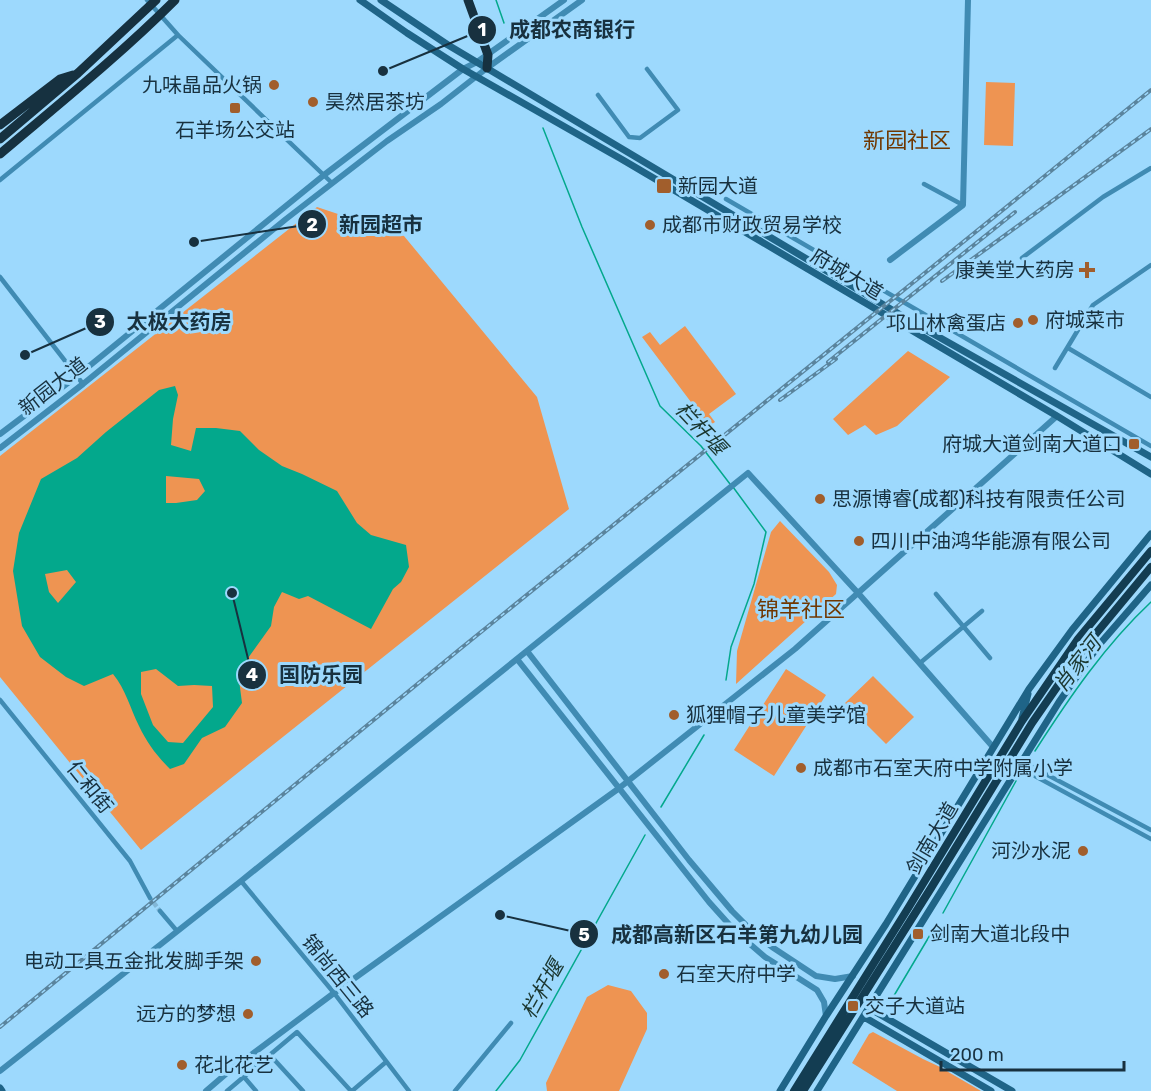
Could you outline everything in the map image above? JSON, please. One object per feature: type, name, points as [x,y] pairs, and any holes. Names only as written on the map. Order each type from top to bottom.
[{"type":"highway","points":[[0,139],[78,73],[156,0]]},
{"type":"highway","points":[[0,154],[113,59],[175,0]]},
{"type":"highway","points":[[468,0],[488,55],[487,68]]},
{"type":"highway","points":[[0,125],[60,79],[78,73]]},
{"type":"highway","name":"剑南大道","points":[[794,1091],[908,910],[1022,721],[1078,639],[1151,551]]},
{"type":"highway","name":"剑南大道","points":[[803,1091],[1032,723],[1084,648],[1151,567]]},
{"type":"main road","name":"府城大道","points":[[360,0],[463,69],[623,160],[1057,416],[1151,474]]},
{"type":"main road","name":"府城大道","points":[[381,0],[448,45],[914,323],[1151,457]]},
{"type":"main road","points":[[780,1091],[886,924],[1029,689],[1072,630],[1151,535]]},
{"type":"main road","points":[[817,1091],[1059,702],[1098,646],[1151,585]]},
{"type":"main road","points":[[1022,721],[1029,689]]},
{"type":"main road","points":[[1032,723],[1059,702]]},
{"type":"main road","points":[[929,914],[931,888]]},
{"type":"main road","points":[[886,924],[908,910]]},
{"type":"main road","points":[[869,1008],[1012,1091]]},
{"type":"main road","points":[[864,1017],[991,1091]]},
{"type":"street","points":[[147,0],[178,35],[332,183]]},
{"type":"street","name":"新园大道","points":[[0,434],[77,376],[324,175],[463,69],[488,55],[564,0]]},
{"type":"street","name":"新园大道","points":[[0,448],[332,183],[582,0]]},
{"type":"street","points":[[963,205],[968,0]]},
{"type":"street","points":[[0,180],[178,35]]},
{"type":"street","points":[[598,95],[629,137],[640,138],[678,110],[647,69]]},
{"type":"street","points":[[1022,258],[1103,197],[1151,168]]},
{"type":"street","points":[[924,184],[963,205]]},
{"type":"street","points":[[726,199],[1151,446]]},
{"type":"street","points":[[890,260],[963,205]]},
{"type":"street","points":[[1055,368],[1093,305],[1151,265]]},
{"type":"street","points":[[0,278],[83,384]]},
{"type":"street","points":[[1068,348],[1151,397]]},
{"type":"street","points":[[206,1091],[334,993],[618,789],[795,649],[1057,416]]},
{"type":"street","points":[[0,1071],[241,881],[748,473],[921,663],[993,747]]},
{"type":"street","points":[[936,594],[990,658]]},
{"type":"street","points":[[921,663],[982,611]]},
{"type":"street","points":[[527,651],[721,899],[754,933],[772,948],[816,976],[835,979],[853,976]]},
{"type":"street","points":[[517,659],[709,902],[735,931],[765,957],[817,990],[824,1002],[826,1016]]},
{"type":"street","name":"仁和街","points":[[0,700],[130,861],[150,898]]},
{"type":"street","points":[[1010,759],[1151,830]]},
{"type":"street","points":[[1021,764],[1151,839]]},
{"type":"street","name":"锦尚西三路","points":[[241,881],[334,993],[409,1091]]},
{"type":"street","points":[[160,911],[177,931]]},
{"type":"street","points":[[455,1091],[511,1023]]},
{"type":"street","points":[[227,1091],[297,1032],[351,1091],[386,1062]]},
{"type":"street","points":[[270,1055],[303,1091]]},
{"type":"street","points":[[244,1077],[256,1091]]},
{"type":"shaded area","points":[[986,82],[1015,83],[1013,146],[984,145]]},
{"type":"shaded area","points":[[317,207],[404,236],[537,397],[569,509],[141,850],[0,677],[0,456]]},
{"type":"shaded area","points":[[685,326],[736,394],[709,414],[715,422],[709,426],[642,337],[650,332],[660,345]]},
{"type":"shaded area","points":[[908,351],[950,377],[897,426],[876,435],[865,425],[848,435],[833,419]]},
{"type":"shaded area","points":[[175,386],[178,395],[171,445],[191,451],[196,428],[240,431],[259,450],[282,466],[337,491],[357,523],[371,535],[406,545],[409,567],[401,582],[393,589],[371,629],[308,596],[299,599],[282,592],[274,607],[271,626],[238,672],[242,703],[225,727],[202,738],[184,764],[170,769],[145,738],[125,693],[113,674],[84,686],[66,677],[40,657],[22,626],[13,571],[19,533],[41,479],[77,458],[159,390]],"holes":[[[166,476],[199,479],[205,491],[197,500],[166,503]],[[67,570],[76,582],[58,603],[49,592],[45,574]],[[156,669],[178,686],[212,686],[213,707],[183,743],[168,742],[153,725],[141,694],[141,672]]]},
{"type":"shaded area","points":[[780,521],[829,572],[837,585],[836,594],[736,684],[737,651],[771,532]]},
{"type":"shaded area","points":[[786,669],[826,695],[774,776],[734,750]]},
{"type":"shaded area","points":[[873,676],[914,717],[886,744],[845,703]]},
{"type":"shaded area","points":[[608,985],[631,991],[647,1013],[647,1029],[619,1091],[547,1091],[546,1083],[587,997]]},
{"type":"shaded area","points":[[873,1032],[981,1091],[897,1091],[852,1063],[869,1034]]},
{"type":"waterway","name":"栏杆堰","points":[[496,0],[504,23]]},
{"type":"waterway","name":"栏杆堰","points":[[543,128],[582,227],[660,406],[701,446],[730,484]]},
{"type":"waterway","name":"栏杆堰","points":[[726,680],[731,647],[754,584],[766,532],[733,487]]},
{"type":"waterway","name":"肖家河","points":[[1035,751],[1088,673],[1118,636],[1151,602]]},
{"type":"waterway","name":"栏杆堰","points":[[661,807],[704,735]]},
{"type":"waterway","name":"肖家河","points":[[943,913],[1016,781]]},
{"type":"waterway","name":"栏杆堰","points":[[496,1091],[520,1060],[645,835]]},
{"type":"waterway","name":"肖家河","points":[[889,1004],[936,925]]},
{"type":"tunnel","points":[[150,898],[160,911]]},
{"type":"railway","points":[[0,1027],[460,649],[1151,90]]},
{"type":"railway","points":[[942,281],[1151,129]]},
{"type":"railway","points":[[828,362],[1015,212]]},
{"type":"railway","points":[[780,400],[836,359]]},
{"type":"place","name":"成都农商银行","points":[[383,71]]},
{"type":"place","name":"九味晶品火锅","points":[[274,85]]},
{"type":"place","name":"昊然居茶坊","points":[[313,102]]},
{"type":"place","name":"石羊场公交站","points":[[235,108]]},
{"type":"place","name":"新园大道","points":[[664,186]]},
{"type":"place","name":"成都市财政贸易学校","points":[[650,225]]},
{"type":"place","name":"新园超市","points":[[194,242]]},
{"type":"place","name":"康美堂大药房","points":[[1087,270]]},
{"type":"place","name":"府城菜市","points":[[1033,320]]},
{"type":"place","name":"邛山林禽蛋店","points":[[1018,323]]},
{"type":"place","name":"太极大药房","points":[[25,355]]},
{"type":"place","name":"府城大道剑南大道口","points":[[1134,444]]},
{"type":"place","name":"思源博睿(成都)科技有限责任公司","points":[[820,499]]},
{"type":"place","name":"四川中油鸿华能源有限公司","points":[[859,541]]},
{"type":"place","name":"国防乐园","points":[[232,593]]},
{"type":"place","name":"狐狸帽子儿童美学馆","points":[[674,715]]},
{"type":"place","name":"成都市石室天府中学附属小学","points":[[801,768]]},
{"type":"place","name":"河沙水泥","points":[[1083,851]]},
{"type":"place","name":"成都高新区石羊第九幼儿园","points":[[500,915]]},
{"type":"place","name":"剑南大道北段中","points":[[918,934]]},
{"type":"place","name":"电动工具五金批发脚手架","points":[[256,961]]},
{"type":"place","name":"石室天府中学","points":[[664,974]]},
{"type":"place","name":"交子大道站","points":[[853,1006]]},
{"type":"place","name":"远方的梦想","points":[[248,1014]]},
{"type":"place","name":"花北花艺","points":[[182,1065]]},
{"type":"district","name":"新园社区","points":[[907,140]]},
{"type":"district","name":"锦羊社区","points":[[801,609]]}]
